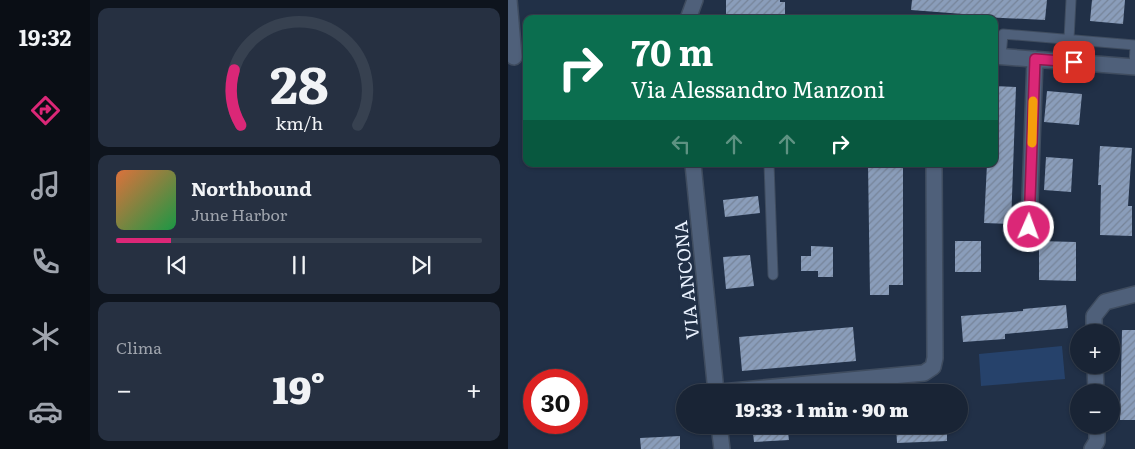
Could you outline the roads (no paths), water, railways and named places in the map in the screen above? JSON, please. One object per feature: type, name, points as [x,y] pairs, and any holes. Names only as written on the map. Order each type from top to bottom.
[{"type":"street","points":[[509,0],[516,57]]},
{"type":"street","points":[[690,15],[696,0]]},
{"type":"street","points":[[998,56],[1135,67]]},
{"type":"street","points":[[1029,227],[1035,59]]},
{"type":"street","name":"VIA ANCONA","points":[[693,167],[715,384]]},
{"type":"street","points":[[806,384],[924,373],[933,367],[935,358],[934,167]]},
{"type":"street","points":[[1094,324],[1094,316],[1105,302],[1136,294]]},
{"type":"street","points":[[720,434],[722,449]]},
{"type":"street","points":[[1092,449],[1097,441],[1097,434]]},
{"type":"lane","points":[[1069,39],[1071,0]]},
{"type":"lane","points":[[998,56],[1004,34],[1135,44],[1135,67]]},
{"type":"lane","points":[[768,167],[773,275]]}]
